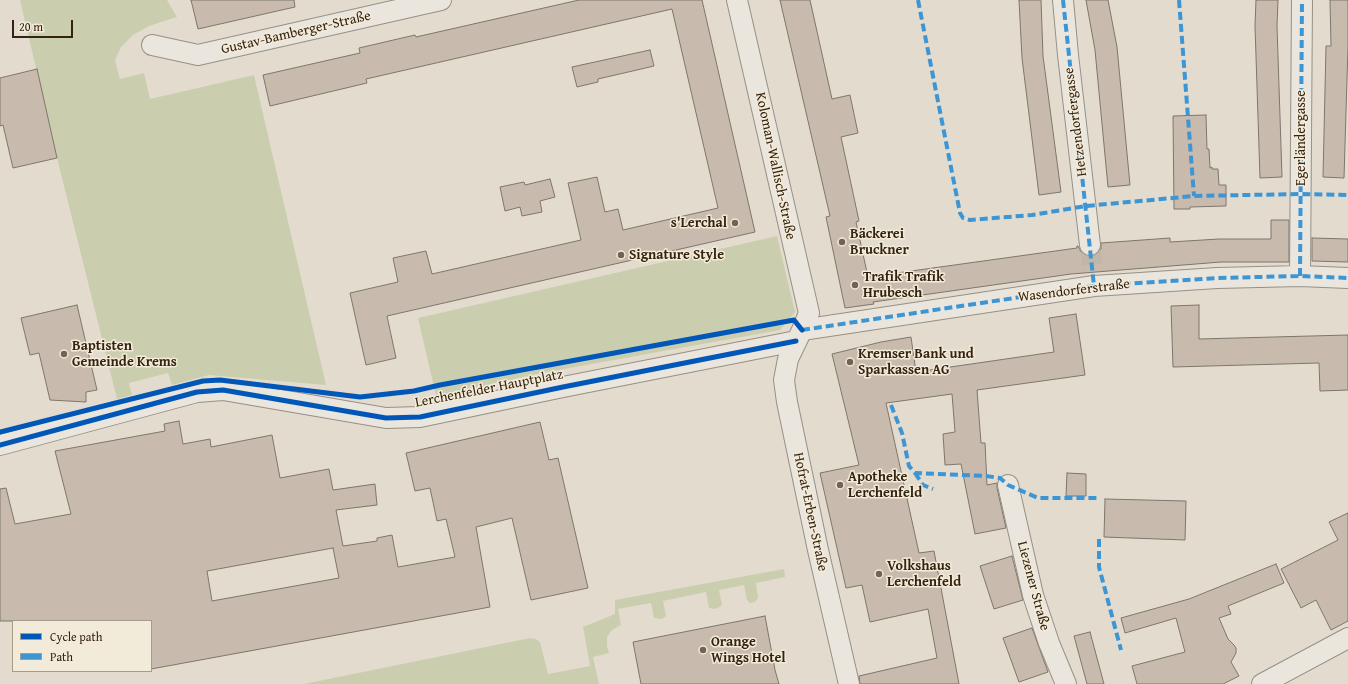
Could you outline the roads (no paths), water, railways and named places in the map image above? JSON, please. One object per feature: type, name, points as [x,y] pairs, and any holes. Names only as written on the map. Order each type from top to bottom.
[{"type":"street","name":"Gustav-Bamberger-Straße","points":[[152,45],[198,55],[441,0]]},
{"type":"street","name":"Koloman-Wallisch-Straße","points":[[737,0],[809,313],[799,336]]},
{"type":"street","name":"Hetzendorfergasse","points":[[1063,0],[1090,244]]},
{"type":"street","name":"Egerländergasse","points":[[1300,276],[1302,0]]},
{"type":"street","name":"Wasendorferstraße","points":[[799,336],[1093,279],[1300,276],[1348,278]]},
{"type":"street","name":"Lerchenfelder Hauptplatz","points":[[0,445],[197,392],[223,390],[386,418],[420,417],[799,336]]},
{"type":"street","name":"Hofrat-Erben-Straße","points":[[799,336],[788,359],[784,380],[787,402],[818,550],[849,684]]},
{"type":"street","name":"Liezener Straße","points":[[1008,485],[1033,595],[1049,643],[1066,684]]},
{"type":"street","points":[[1262,684],[1348,638]]},
{"type":"tunnel","points":[[1090,245],[1093,272]]},
{"type":"place","name":"s'Lerchal","points":[[735,223]]},
{"type":"place","name":"Bäckerei Bruckner","points":[[842,242]]},
{"type":"place","name":"Signature Style","points":[[621,255]]},
{"type":"place","name":"Trafik Trafik Hrubesch","points":[[855,285]]},
{"type":"place","name":"Baptisten Gemeinde Krems","points":[[64,354]]},
{"type":"place","name":"Kremser Bank und Sparkassen AG","points":[[850,362]]},
{"type":"place","name":"Apotheke Lerchenfeld","points":[[840,485]]},
{"type":"place","name":"Volkshaus Lerchenfeld","points":[[879,574]]},
{"type":"place","name":"Orange Wings Hotel","points":[[703,650]]}]
